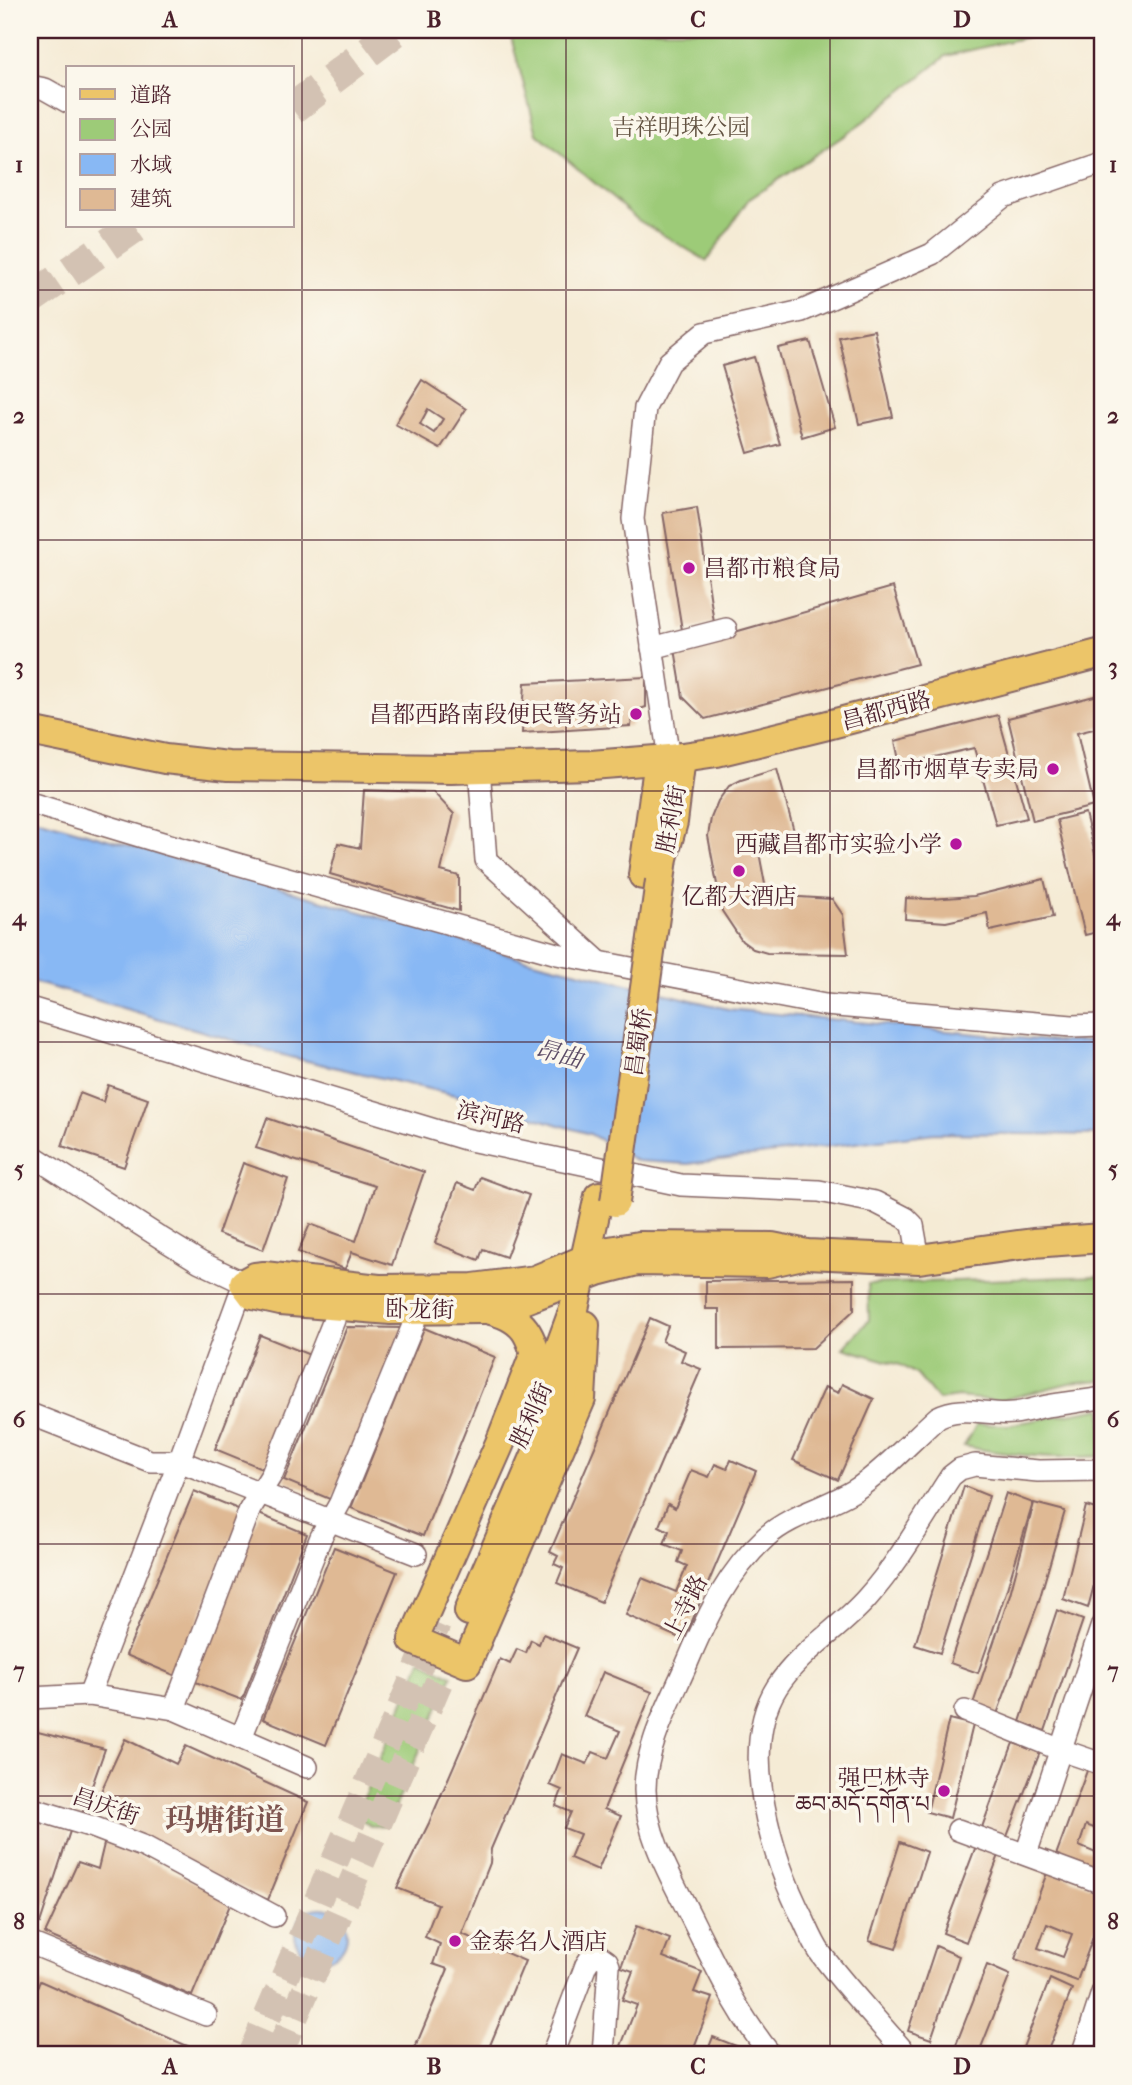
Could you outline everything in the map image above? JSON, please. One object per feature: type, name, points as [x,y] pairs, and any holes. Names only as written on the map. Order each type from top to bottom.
[{"type":"main road","name":"昌都西路","points":[[30,732],[165,758],[228,766],[554,767],[670,759],[824,726],[1102,653]]},
{"type":"main road","name":"胜利街","points":[[651,881],[663,858],[673,822],[670,759]]},
{"type":"main road","name":"昌蜀桥","points":[[607,1199],[651,881]]},
{"type":"main road","name":"胜利街","points":[[592,1265],[448,1628],[559,1401],[585,1325],[592,1265],[607,1199]]},
{"type":"main road","points":[[592,1265],[639,1246],[772,1247],[807,1254],[919,1259],[1033,1243],[1102,1238]]},
{"type":"main road","name":"卧龙街","points":[[592,1265],[492,1317],[280,1301],[253,1295],[244,1283],[264,1276],[379,1289],[482,1287],[535,1280],[592,1265]]},
{"type":"main road","points":[[492,1317],[509,1315],[527,1331],[536,1353],[540,1386],[537,1402]]},
{"type":"main road","points":[[536,1353],[414,1640],[467,1663],[581,1398],[585,1325]]},
{"type":"street","points":[[30,86],[45,89],[66,101]]},
{"type":"street","points":[[670,759],[633,519],[645,408],[669,362],[704,333],[802,311],[932,254],[1003,197],[1102,163]]},
{"type":"street","points":[[652,648],[726,629]]},
{"type":"street","points":[[479,768],[486,860],[598,961]]},
{"type":"street","points":[[30,803],[557,954],[825,1005],[1072,1026],[1102,1025]]},
{"type":"street","name":"滨河路","points":[[30,1008],[465,1139],[681,1185],[819,1191],[875,1202],[906,1218],[913,1225],[919,1259]]},
{"type":"street","name":"卧龙街","points":[[30,1154],[200,1262],[244,1283]]},
{"type":"street","points":[[89,1695],[244,1283]]},
{"type":"street","points":[[398,1645],[521,1366],[523,1348],[520,1338],[492,1317]]},
{"type":"street","points":[[174,1709],[250,1509],[272,1474],[334,1320]]},
{"type":"street","points":[[242,1738],[321,1537],[340,1503],[414,1323]]},
{"type":"street","name":"上寺路","points":[[771,2055],[741,2016],[723,1983],[662,1859],[648,1812],[645,1790],[656,1737],[706,1620],[733,1572],[768,1536],[796,1518],[857,1489],[938,1416],[960,1409],[990,1414],[1018,1413],[1102,1398]]},
{"type":"street","points":[[30,1414],[150,1461],[179,1461],[416,1554]]},
{"type":"street","points":[[907,2055],[820,1952],[788,1891],[767,1821],[759,1770],[768,1706],[775,1690],[791,1668],[868,1598],[951,1476],[960,1469],[975,1465],[1038,1471],[1102,1470]]},
{"type":"street","points":[[1026,1854],[1102,1625]]},
{"type":"street","points":[[30,1698],[89,1695],[174,1709],[307,1766]]},
{"type":"street","points":[[965,1711],[1061,1750],[1102,1763]]},
{"type":"street","name":"昌庆街","points":[[30,1808],[93,1827],[145,1847],[274,1916]]},
{"type":"street","points":[[958,1830],[1102,1883]]},
{"type":"street","points":[[30,1943],[206,2015]]},
{"type":"street","points":[[552,2055],[586,1965],[592,1956],[597,1954],[607,1961],[609,1966],[604,2055]]},
{"type":"street","points":[[1082,2055],[1102,1993]]},
{"type":"green space","name":"吉祥明珠公园","points":[[509,30],[1056,30],[946,56],[854,129],[748,200],[707,261],[638,220],[537,134]]},
{"type":"green space","points":[[1102,1276],[1102,1380],[1069,1383],[999,1401],[958,1397],[938,1400],[917,1375],[900,1365],[843,1348],[869,1320],[868,1284]]},
{"type":"green space","points":[[1102,1408],[1102,1456],[1033,1456],[964,1446],[977,1424],[1008,1425]]},
{"type":"green space","points":[[421,1660],[452,1676],[390,1819],[385,1825],[370,1826],[360,1818],[360,1806]]},
{"type":"water","name":"昂曲","points":[[30,817],[525,959],[728,1009],[1056,1042],[1102,1041],[1102,1135],[935,1133],[688,1164],[637,1161],[590,1134],[468,1098],[290,1057],[30,981]]},
{"type":"water","points":[[321,1908],[331,1910],[339,1916],[345,1924],[345,1944],[339,1952],[331,1958],[321,1960],[311,1958],[303,1952],[297,1944],[295,1934],[297,1924],[303,1916],[311,1910]]},
{"type":"building","points":[[874,330],[893,417],[859,424],[839,337]]},
{"type":"building","points":[[810,341],[835,427],[802,437],[778,348]]},
{"type":"building","points":[[754,357],[780,444],[748,453],[722,366]]},
{"type":"building","points":[[422,380],[466,409],[440,449],[395,424]],"holes":[[[428,409],[443,419],[434,433],[420,424]]]},
{"type":"building","name":"昌都市粮食局","points":[[697,507],[714,623],[682,630],[663,513]]},
{"type":"building","points":[[893,587],[917,664],[705,719],[683,697],[675,649]]},
{"type":"building","points":[[646,677],[646,707],[640,709],[632,719],[631,726],[522,733],[525,683]]},
{"type":"building","name":"昌都市烟草专卖局","points":[[1102,694],[1102,727],[1077,733],[1094,806],[1033,821],[1008,718]]},
{"type":"building","points":[[998,715],[1027,818],[996,825],[974,748],[900,765],[895,741]]},
{"type":"building","name":"亿都大酒店","points":[[777,769],[795,835],[758,847],[767,895],[832,899],[843,915],[848,954],[767,953],[753,949],[742,941],[722,911],[708,836],[711,818],[718,801],[729,786]]},
{"type":"building","points":[[364,790],[433,792],[454,814],[441,871],[459,876],[459,911],[330,874],[338,843],[360,848]]},
{"type":"building","points":[[1085,813],[1102,883],[1102,931],[1085,935],[1057,820]]},
{"type":"building","points":[[1044,879],[1053,917],[990,931],[987,913],[946,922],[905,919],[906,898],[974,896]]},
{"type":"building","points":[[108,1085],[148,1099],[124,1167],[62,1146],[80,1093],[103,1102]]},
{"type":"building","points":[[267,1118],[424,1172],[392,1265],[352,1252],[345,1269],[298,1252],[310,1224],[356,1241],[375,1186],[256,1148]]},
{"type":"building","points":[[243,1163],[288,1179],[263,1250],[218,1234]]},
{"type":"building","points":[[480,1177],[529,1195],[506,1257],[483,1249],[479,1260],[435,1243],[457,1183],[475,1190]]},
{"type":"building","points":[[854,1279],[854,1310],[813,1348],[719,1349],[719,1309],[706,1309],[706,1281]]},
{"type":"building","points":[[650,1318],[668,1326],[662,1341],[685,1351],[681,1361],[701,1369],[601,1602],[557,1583],[563,1568],[554,1564],[558,1556],[550,1552]]},
{"type":"building","points":[[347,1327],[403,1328],[332,1500],[284,1480]]},
{"type":"building","points":[[424,1328],[495,1357],[423,1536],[351,1508]]},
{"type":"building","points":[[260,1335],[310,1355],[264,1469],[215,1449]]},
{"type":"building","points":[[842,1384],[874,1399],[838,1480],[793,1460],[825,1387],[838,1393]]},
{"type":"building","points":[[731,1460],[756,1471],[684,1640],[626,1615],[642,1578],[676,1592],[687,1566],[678,1562],[682,1551],[664,1544],[669,1531],[659,1526],[668,1504],[675,1508],[691,1470],[709,1477],[715,1464],[727,1469]]},
{"type":"building","points":[[964,1486],[989,1496],[940,1653],[915,1645]]},
{"type":"building","points":[[194,1491],[243,1511],[176,1676],[126,1655]]},
{"type":"building","points":[[1006,1493],[1033,1503],[978,1673],[950,1663]]},
{"type":"building","points":[[1034,1503],[1065,1511],[1038,1604],[997,1714],[972,1707],[1010,1594]]},
{"type":"building","points":[[1086,1506],[1102,1511],[1102,1554],[1088,1608],[1063,1599]]},
{"type":"building","points":[[259,1514],[307,1534],[242,1700],[193,1681]]},
{"type":"building","points":[[334,1547],[397,1572],[326,1745],[263,1719]]},
{"type":"building","points":[[1057,1610],[1083,1620],[1045,1731],[1020,1722]]},
{"type":"building","points":[[543,1634],[577,1648],[491,1849],[490,1863],[462,1934],[525,1961],[486,2055],[412,2055],[448,1969],[433,1964],[440,1944],[425,1937],[438,1904],[397,1888],[429,1823],[500,1659],[510,1664],[517,1649],[526,1653],[531,1640],[539,1644]]},
{"type":"building","points":[[603,1672],[652,1692],[604,1809],[621,1816],[598,1870],[570,1858],[580,1834],[564,1828],[571,1812],[556,1806],[562,1790],[550,1785],[562,1754],[587,1764],[593,1752],[608,1758],[620,1731],[584,1716]]},
{"type":"building","points":[[949,1719],[973,1725],[950,1818],[927,1812]]},
{"type":"building","points":[[30,1730],[105,1749],[81,1817],[30,1802]]},
{"type":"building","points":[[125,1739],[176,1764],[186,1746],[308,1802],[268,1900],[106,1824],[115,1809],[97,1800]]},
{"type":"building","points":[[1013,1743],[1040,1752],[1006,1839],[981,1830]]},
{"type":"building","points":[[1088,1768],[1102,1773],[1102,1831],[1086,1825],[1079,1846],[1098,1854],[1102,1843],[1102,1875],[1055,1858]]},
{"type":"building","points":[[30,1817],[70,1831],[40,1923],[30,1920]]},
{"type":"building","points":[[105,1840],[232,1900],[192,1996],[45,1934],[78,1862],[98,1869]]},
{"type":"building","points":[[900,1842],[927,1852],[896,1949],[869,1941]]},
{"type":"building","points":[[976,1846],[999,1855],[966,1942],[943,1933]]},
{"type":"building","points":[[1048,1870],[1102,1891],[1102,1912],[1077,1981],[1015,1959]],"holes":[[[1047,1924],[1072,1934],[1063,1957],[1038,1948]]]},
{"type":"building","points":[[636,1926],[670,1939],[663,1957],[702,1972],[694,1992],[713,1998],[691,2055],[645,2055],[621,2046],[637,2005],[622,2000],[633,1971],[621,1967]]},
{"type":"building","points":[[936,1946],[959,1956],[931,2039],[908,2031]]},
{"type":"building","points":[[987,1965],[1010,1975],[978,2055],[952,2055]]},
{"type":"building","points":[[1050,1979],[1072,1989],[1046,2055],[1020,2055]]},
{"type":"building","points":[[40,1981],[210,2055],[30,2055],[30,2006]]},
{"type":"building","points":[[713,2037],[749,2051],[747,2055],[706,2055]]},
{"type":"tunnel","points":[[294,107],[397,30]]},
{"type":"tunnel","points":[[30,299],[133,228]]},
{"type":"tunnel","points":[[251,2055],[437,1624]]},
{"type":"tunnel","points":[[278,2055],[460,1633]]},
{"type":"place","name":"昌都市粮食局","points":[[689,568]]},
{"type":"place","name":"昌都西路南段便民警务站","points":[[636,714]]},
{"type":"place","name":"昌都市烟草专卖局","points":[[1053,769]]},
{"type":"place","name":"西藏昌都市实验小学","points":[[956,844]]},
{"type":"place","name":"亿都大酒店","points":[[739,871]]},
{"type":"place","name":"强巴林寺 ཆབ་མདོ་དགོན་པ","points":[[944,1791]]},
{"type":"place","name":"金泰名人酒店","points":[[455,1941]]},
{"type":"district","name":"玛塘街道","points":[[225,1820]]}]
